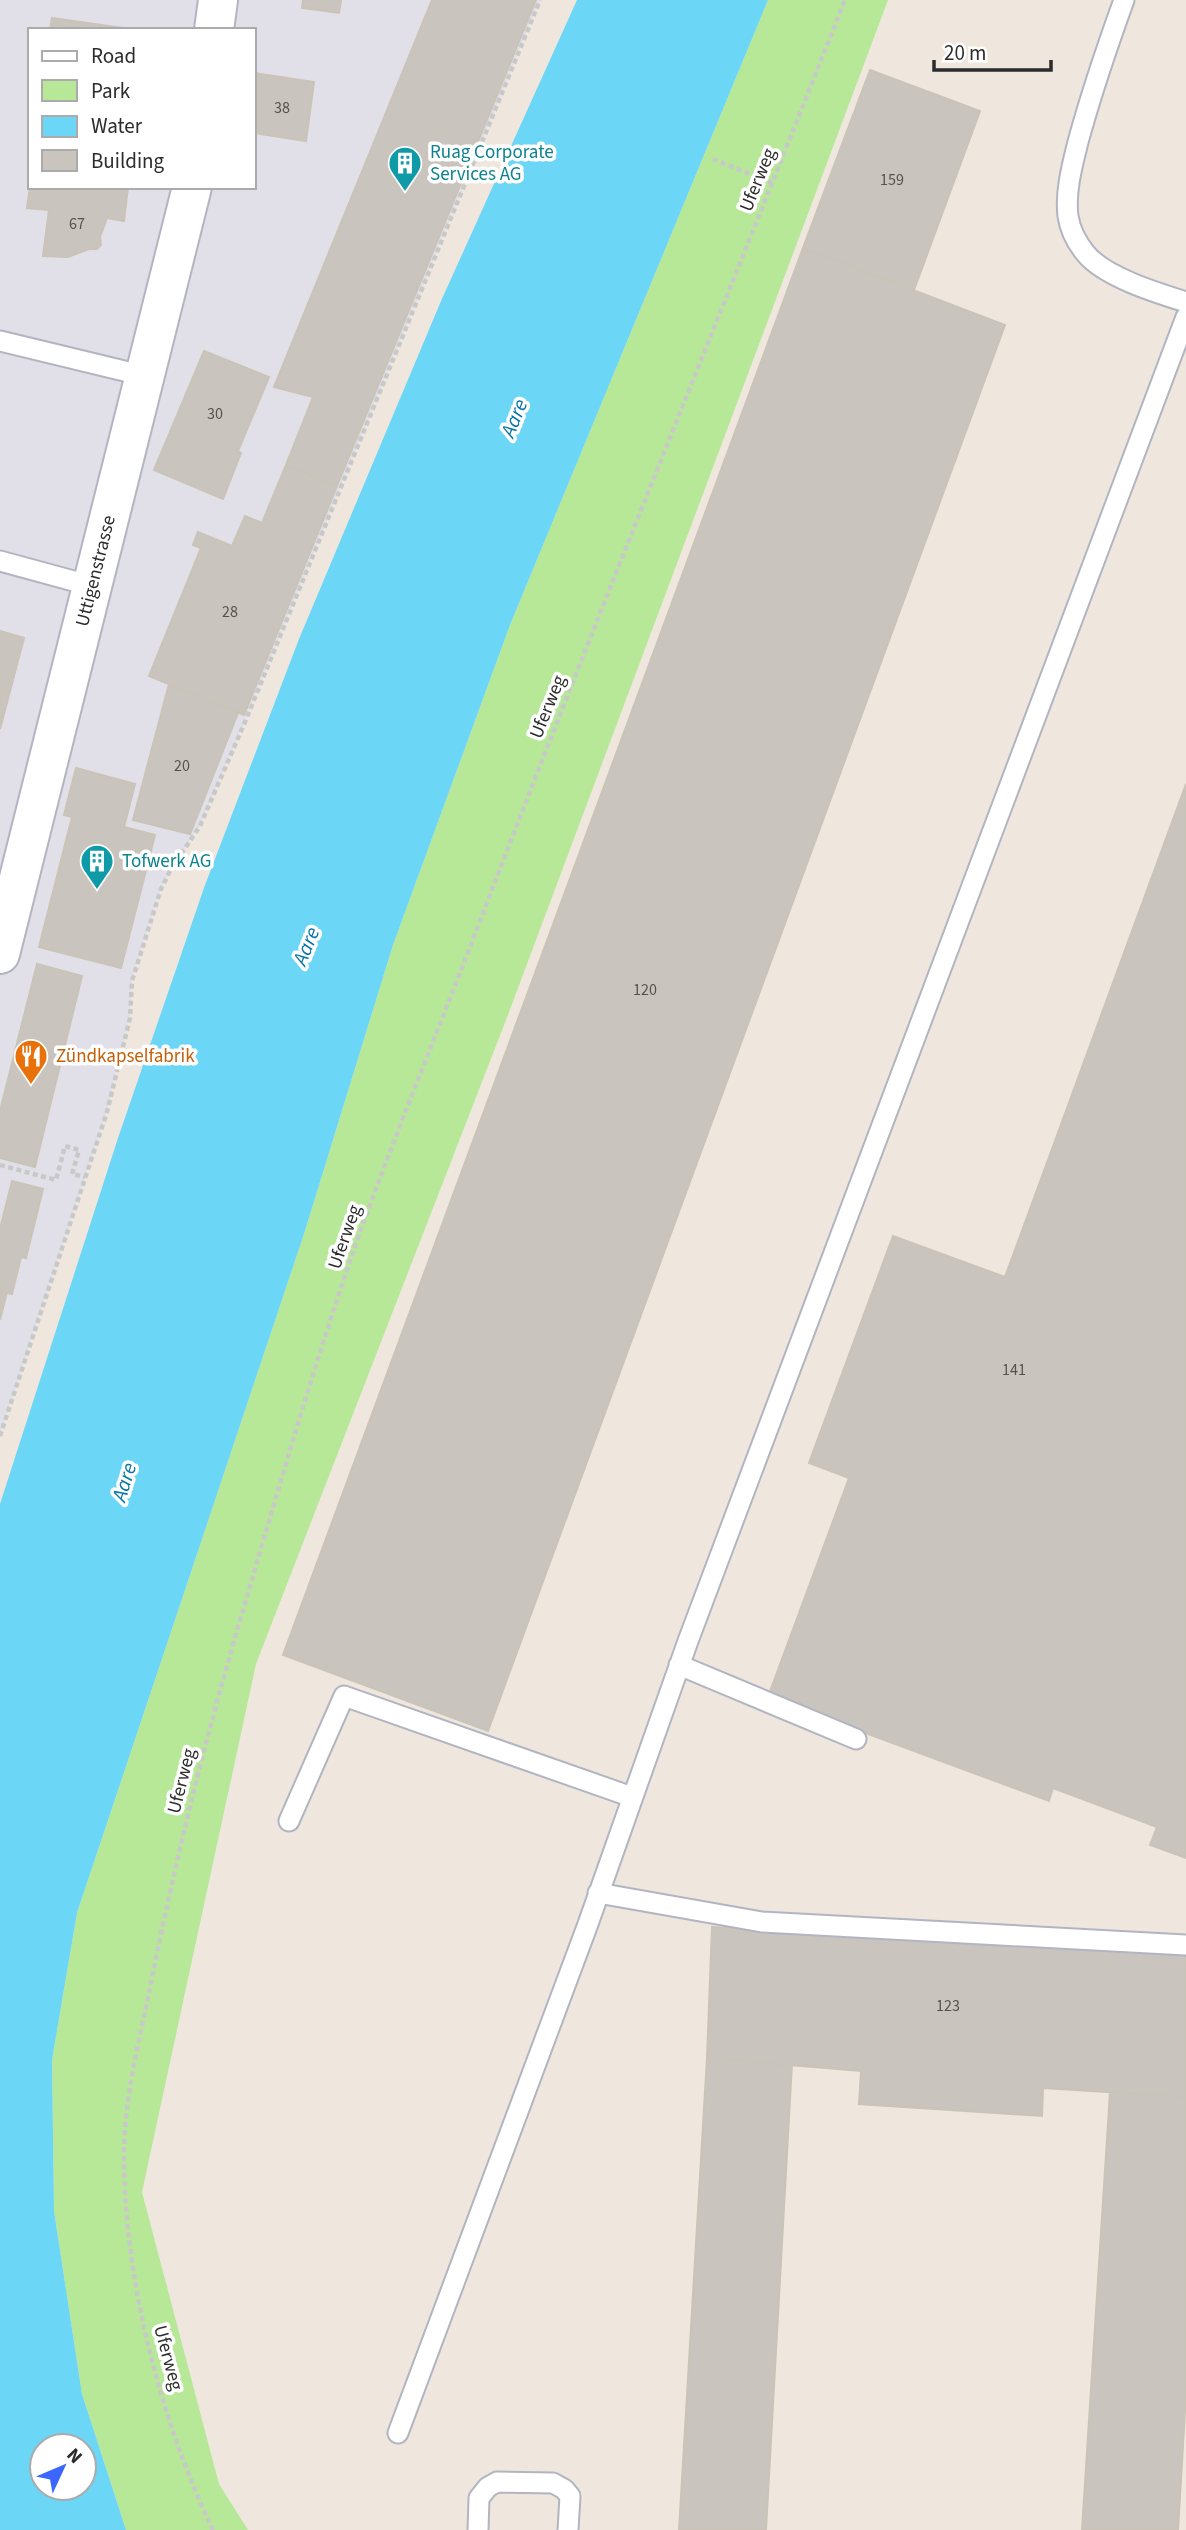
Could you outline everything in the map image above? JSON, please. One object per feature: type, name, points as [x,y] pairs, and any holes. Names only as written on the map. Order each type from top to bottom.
[{"type":"street","points":[[214,28],[218,0]]},
{"type":"street","name":"Uttigenstrasse","points":[[0,954],[192,189]]},
{"type":"lane","points":[[1124,0],[1090,96],[1072,169],[1067,200],[1068,219],[1074,238],[1088,257],[1122,279],[1186,303]]},
{"type":"lane","points":[[398,2433],[598,1893],[679,1665],[1186,317]]},
{"type":"lane","points":[[0,341],[145,376]]},
{"type":"lane","points":[[0,561],[92,586]]},
{"type":"lane","points":[[679,1665],[856,1739]]},
{"type":"lane","points":[[289,1821],[344,1696],[632,1797]]},
{"type":"lane","points":[[598,1893],[762,1922],[1186,1945]]},
{"type":"lane","points":[[478,2530],[480,2498],[488,2487],[497,2482],[553,2483],[564,2489],[570,2496],[568,2530]]},
{"type":"path","points":[[0,1436],[107,1112],[130,1018],[132,981],[161,889],[200,825],[240,733],[540,0]]},
{"type":"path","name":"Uferweg","points":[[213,2530],[193,2490],[169,2418],[143,2321],[127,2229],[124,2148],[133,2072],[166,1908],[219,1691],[285,1468],[359,1236],[519,817],[845,0]]},
{"type":"path","points":[[713,159],[772,183]]},
{"type":"path","points":[[0,1165],[56,1180],[65,1146],[79,1150],[72,1174],[85,1177]]},
{"type":"shaded area","points":[[0,0],[540,0],[245,722],[200,826],[161,889],[132,981],[130,1018],[107,1112],[0,1436]]},
{"type":"green space","points":[[768,0],[888,0],[506,1020],[256,1664],[142,2192],[219,2484],[248,2530],[126,2530],[98,2443],[98,2432],[94,2432],[82,2394],[54,2211],[52,2060],[77,1913],[304,1234],[393,945],[510,625]]},
{"type":"water","name":"Aare","points":[[577,0],[768,0],[510,625],[393,945],[304,1234],[77,1913],[52,2060],[54,2211],[82,2394],[94,2432],[28,2432],[28,2502],[98,2502],[98,2443],[126,2530],[0,2530],[0,1504],[118,1138],[205,885],[299,639],[441,301]]},
{"type":"building","points":[[303,0],[341,0],[339,13],[302,8]]},
{"type":"building","name":"Ruag Corporate Services AG","points":[[432,0],[536,0],[337,486],[286,465],[313,397],[274,387]]},
{"type":"building","points":[[52,18],[123,28],[50,28]]},
{"type":"building","points":[[870,70],[980,111],[914,290],[803,248]]},
{"type":"building","points":[[256,73],[314,82],[306,141],[256,133]]},
{"type":"building","points":[[30,189],[128,189],[124,221],[107,218],[100,237],[101,245],[97,249],[89,249],[68,257],[43,256],[49,210],[27,208]]},
{"type":"building","points":[[803,248],[1005,325],[488,1731],[283,1655]]},
{"type":"building","points":[[204,351],[269,377],[238,451],[241,453],[223,499],[154,470]]},
{"type":"building","points":[[286,465],[337,486],[244,715],[149,676],[201,548],[193,545],[198,532],[232,546],[245,516],[262,523]]},
{"type":"building","points":[[0,631],[24,638],[0,729]]},
{"type":"building","points":[[169,684],[238,713],[190,834],[133,820]]},
{"type":"building","name":"Tofwerk AG","points":[[76,768],[135,784],[124,827],[155,835],[121,968],[39,947],[72,817],[64,815]]},
{"type":"building","points":[[1186,784],[1186,1858],[1150,1845],[1157,1827],[1053,1788],[1049,1801],[768,1697],[849,1478],[809,1463],[893,1236],[1005,1277]]},
{"type":"building","points":[[37,964],[82,976],[35,1167],[0,1158],[0,1111]]},
{"type":"building","points":[[12,1181],[43,1189],[26,1258],[21,1257],[12,1294],[0,1291],[0,1229]]},
{"type":"building","points":[[0,1291],[7,1292],[0,1320]]},
{"type":"building","points":[[712,1927],[1186,1955],[1186,2394],[1178,2530],[1082,2530],[1110,2092],[1043,2088],[1042,2116],[859,2104],[861,2071],[792,2064],[766,2530],[679,2530],[707,2058]]},
{"type":"building","points":[[712,1927],[1186,1955],[1186,2097],[1043,2088],[1042,2116],[859,2104],[861,2071],[707,2058]]},
{"type":"place","name":"Ruag Corporate Services AG","points":[[405,193]]},
{"type":"place","name":"Tofwerk AG","points":[[97,891]]},
{"type":"place","name":"Zündkapselfabrik","points":[[31,1086]]}]
